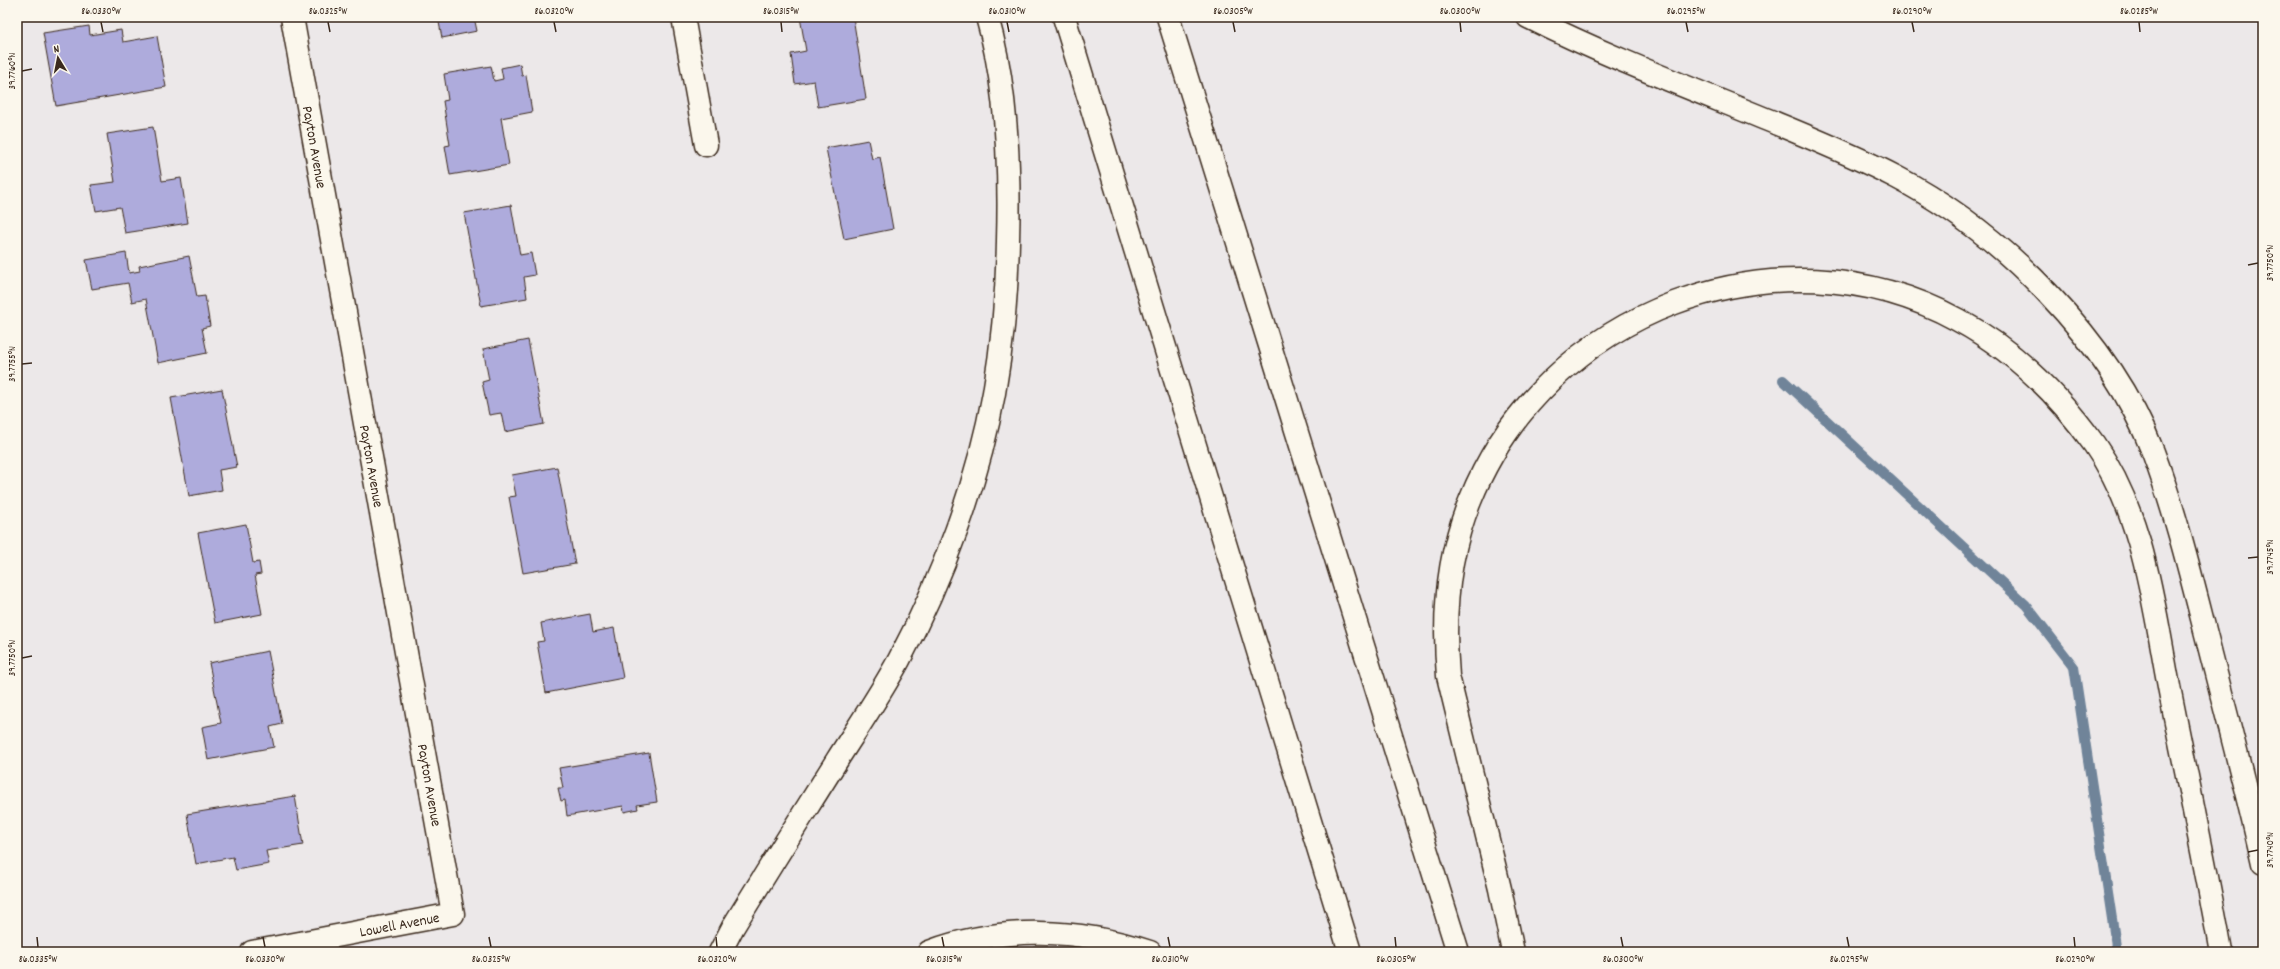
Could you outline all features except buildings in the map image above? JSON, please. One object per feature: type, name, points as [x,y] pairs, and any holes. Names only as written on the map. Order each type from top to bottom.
[{"type":"main road","name":"Payton Avenue","points":[[292,17],[453,914]]},
{"type":"main road","points":[[683,17],[706,144]]},
{"type":"main road","points":[[720,952],[733,927],[899,660],[936,583],[979,457],[994,395],[1003,330],[1009,214],[1006,138],[1001,91],[987,17]]},
{"type":"main road","points":[[1064,17],[1350,952]]},
{"type":"main road","points":[[1168,17],[1458,952]]},
{"type":"main road","points":[[1528,17],[1584,45],[1846,152],[1896,176],[1945,205],[1973,226],[2030,274],[2068,316],[2117,383],[2144,430],[2153,452],[2180,532],[2263,863]]},
{"type":"main road","points":[[1513,952],[1500,889],[1448,676],[1446,605],[1456,546],[1469,502],[1502,441],[1538,396],[1567,366],[1603,339],[1641,317],[1685,298],[1739,284],[1766,282],[1820,282],[1874,289],[1924,305],[1959,321],[1997,345],[2030,372],[2080,425],[2110,469],[2124,497],[2142,550],[2201,840],[2221,952]]},
{"type":"main road","name":"Lowell Avenue","points":[[252,952],[453,914]]},
{"type":"main road","points":[[929,952],[961,943],[1024,933],[1088,936],[1150,952]]},
{"type":"waterway","points":[[1783,380],[2026,605],[2074,667],[2117,952]]}]
